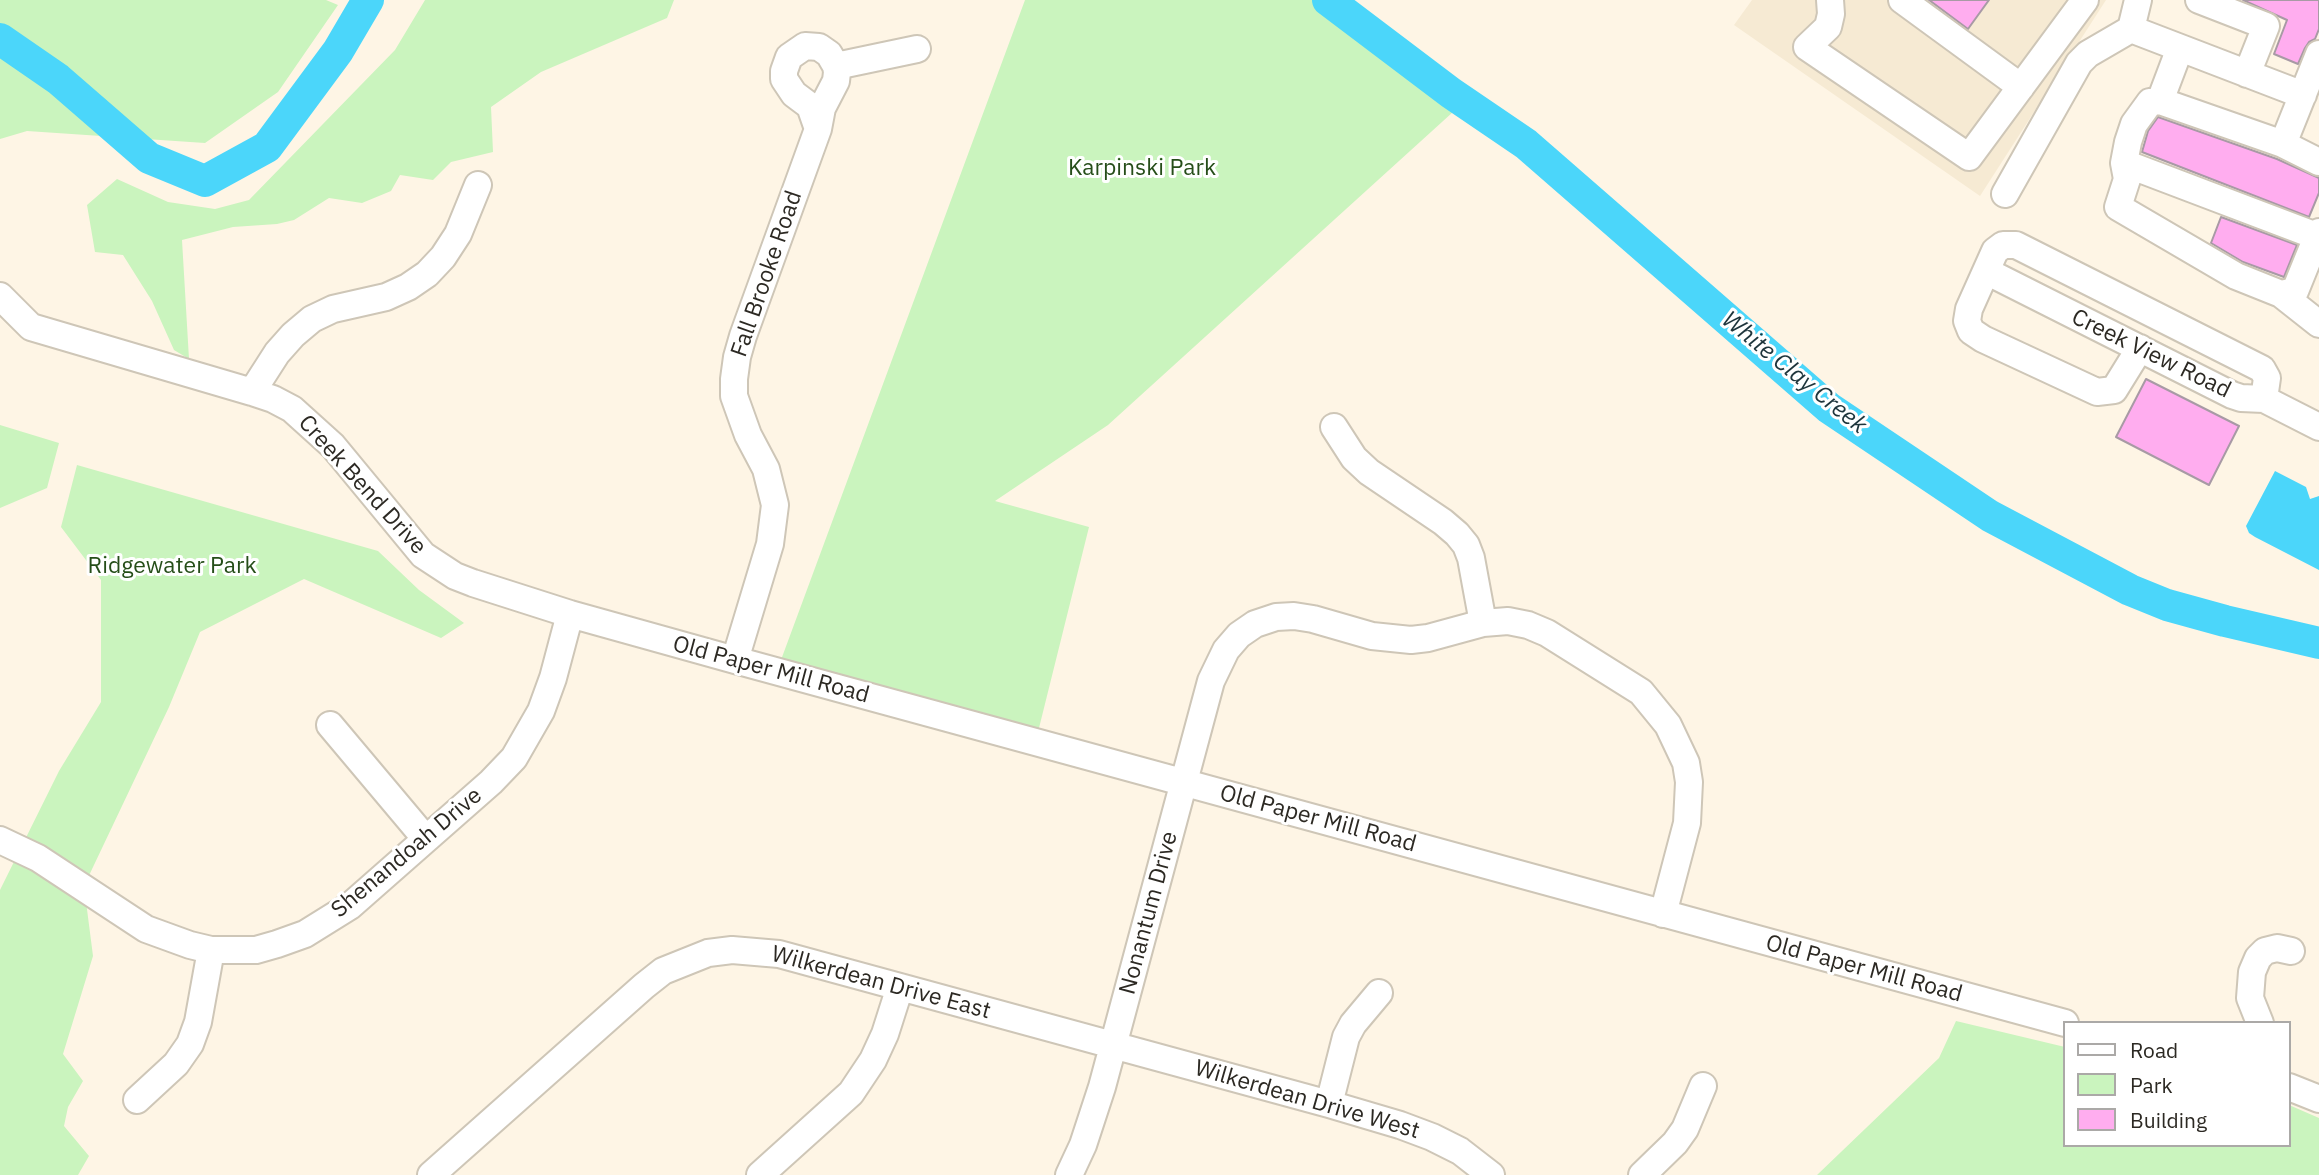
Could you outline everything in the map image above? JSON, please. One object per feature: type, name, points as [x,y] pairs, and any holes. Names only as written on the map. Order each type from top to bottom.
[{"type":"street","points":[[1830,0],[1828,27],[1807,47],[1969,157],[2085,0]]},
{"type":"street","points":[[1902,0],[2021,87]]},
{"type":"street","points":[[2005,194],[2079,63],[2088,54],[2131,29],[2138,0]]},
{"type":"street","points":[[2199,0],[2266,26],[2247,74]]},
{"type":"street","points":[[2131,29],[2302,95]]},
{"type":"street","points":[[818,129],[810,106],[787,86],[784,79],[785,64],[793,52],[805,46],[812,46],[829,54],[836,66],[916,49]]},
{"type":"street","points":[[2160,101],[2180,48]]},
{"type":"street","points":[[2283,144],[2319,54]]},
{"type":"street","name":"Fall Brooke Road","points":[[735,660],[770,544],[775,505],[766,469],[740,416],[734,396],[736,368],[743,336],[818,129],[822,108],[836,81],[836,66]]},
{"type":"street","points":[[2319,162],[2283,144],[2160,101],[2150,102],[2134,124],[2124,163],[2127,178],[2118,206],[2236,276],[2281,294],[2319,324]]},
{"type":"street","points":[[2124,163],[2318,235],[2295,291],[2281,294]]},
{"type":"street","points":[[252,392],[277,353],[293,335],[312,320],[333,309],[386,297],[427,274],[443,257],[458,234],[478,185]]},
{"type":"street","points":[[2140,348],[2114,390],[2097,393],[1983,339],[1971,331],[1967,321],[1969,309],[1995,251],[2003,244],[2016,246],[2262,369],[2267,378],[2264,399]]},
{"type":"street","name":"Creek View Road","points":[[1986,271],[2232,395],[2264,399],[2319,427]]},
{"type":"street","name":"Creek Bend Drive","points":[[0,296],[31,327],[273,399],[315,428],[333,446],[423,555],[438,567],[455,576],[570,614]]},
{"type":"street","points":[[1334,427],[1354,458],[1369,472],[1443,522],[1466,545],[1471,558],[1483,623],[1508,621],[1547,633],[1641,692],[1668,725],[1686,763],[1690,803],[1663,914]]},
{"type":"street","name":"Old Paper Mill Road","points":[[570,614],[2064,1023]]},
{"type":"street","name":"Shenandoah Drive","points":[[0,840],[38,858],[146,929],[166,938],[211,950],[256,950],[305,934],[350,906],[491,782],[514,758],[541,711],[570,614]]},
{"type":"street","name":"Nonantum Drive","points":[[1069,1175],[1090,1125],[1211,681],[1226,650],[1239,635],[1255,624],[1276,617],[1313,619],[1393,640],[1428,638],[1483,623]]},
{"type":"street","points":[[330,725],[425,838]]},
{"type":"street","points":[[2259,1021],[2250,998],[2252,972],[2258,958],[2265,951],[2277,948],[2291,951]]},
{"type":"street","points":[[137,1100],[176,1064],[190,1044],[198,1022],[211,950]]},
{"type":"street","name":"Wilkerdean Drive East","points":[[431,1175],[644,986],[663,971],[708,953],[732,950],[779,954],[1113,1045]]},
{"type":"street","points":[[760,1175],[838,1107],[857,1085],[885,1034],[900,987]]},
{"type":"street","points":[[1329,1104],[1346,1037],[1353,1024],[1379,993]]},
{"type":"street","name":"Wilkerdean Drive West","points":[[1113,1045],[1400,1125],[1432,1137],[1460,1152],[1491,1175]]},
{"type":"street","points":[[1642,1175],[1675,1143],[1685,1129],[1703,1086]]},
{"type":"street","points":[[2291,1088],[2319,1099]]},
{"type":"shaded area","points":[[1752,0],[2106,0],[1980,196],[1734,25]]},
{"type":"green space","points":[[0,0],[326,0],[338,5],[278,92],[205,143],[27,131],[0,139]]},
{"type":"green space","points":[[425,0],[674,0],[667,18],[541,72],[491,107],[493,152],[451,162],[433,180],[400,175],[391,191],[362,203],[329,198],[294,220],[233,227],[182,240],[189,359],[174,350],[152,301],[123,255],[95,252],[87,205],[117,179],[168,202],[215,209],[249,200],[395,50]]},
{"type":"green space","name":"Karpinski Park","points":[[1025,0],[1318,0],[1365,46],[1410,81],[1441,100],[1453,112],[1108,425],[995,501],[1089,527],[1038,732],[778,668]]},
{"type":"green space","points":[[0,425],[59,443],[47,488],[0,508]]},
{"type":"green space","name":"Ridgewater Park","points":[[77,465],[378,551],[419,590],[464,623],[441,638],[304,579],[200,632],[169,707],[84,886],[93,956],[63,1054],[83,1081],[68,1107],[64,1126],[89,1156],[78,1175],[0,1175],[0,890],[59,771],[101,702],[101,580],[61,527]]},
{"type":"green space","points":[[1956,1021],[2064,1047],[2064,1147],[2291,1147],[2291,1106],[2319,1118],[2319,1175],[1817,1175],[1939,1058]]},
{"type":"water","points":[[2275,471],[2306,487],[2310,499],[2319,496],[2319,570],[2249,533],[2246,526]]},
{"type":"building","points":[[1929,0],[1989,0],[1968,29]]},
{"type":"building","points":[[2243,0],[2319,0],[2319,29],[2315,39],[2305,48],[2298,64],[2274,54],[2287,20]]},
{"type":"building","points":[[2158,117],[2277,159],[2319,178],[2319,193],[2309,217],[2142,152],[2148,131]]},
{"type":"building","points":[[2221,217],[2297,245],[2284,277],[2243,262],[2211,243]]},
{"type":"building","points":[[2146,379],[2239,426],[2209,485],[2116,437]]},
{"type":"waterway","name":"White Clay Creek","points":[[0,39],[58,79],[149,158],[205,181],[267,147],[338,51],[368,0]]},
{"type":"waterway","name":"White Clay Creek","points":[[1328,0],[1451,93],[1526,144],[1829,408],[1990,516],[2130,590],[2167,605],[2319,643]]}]
